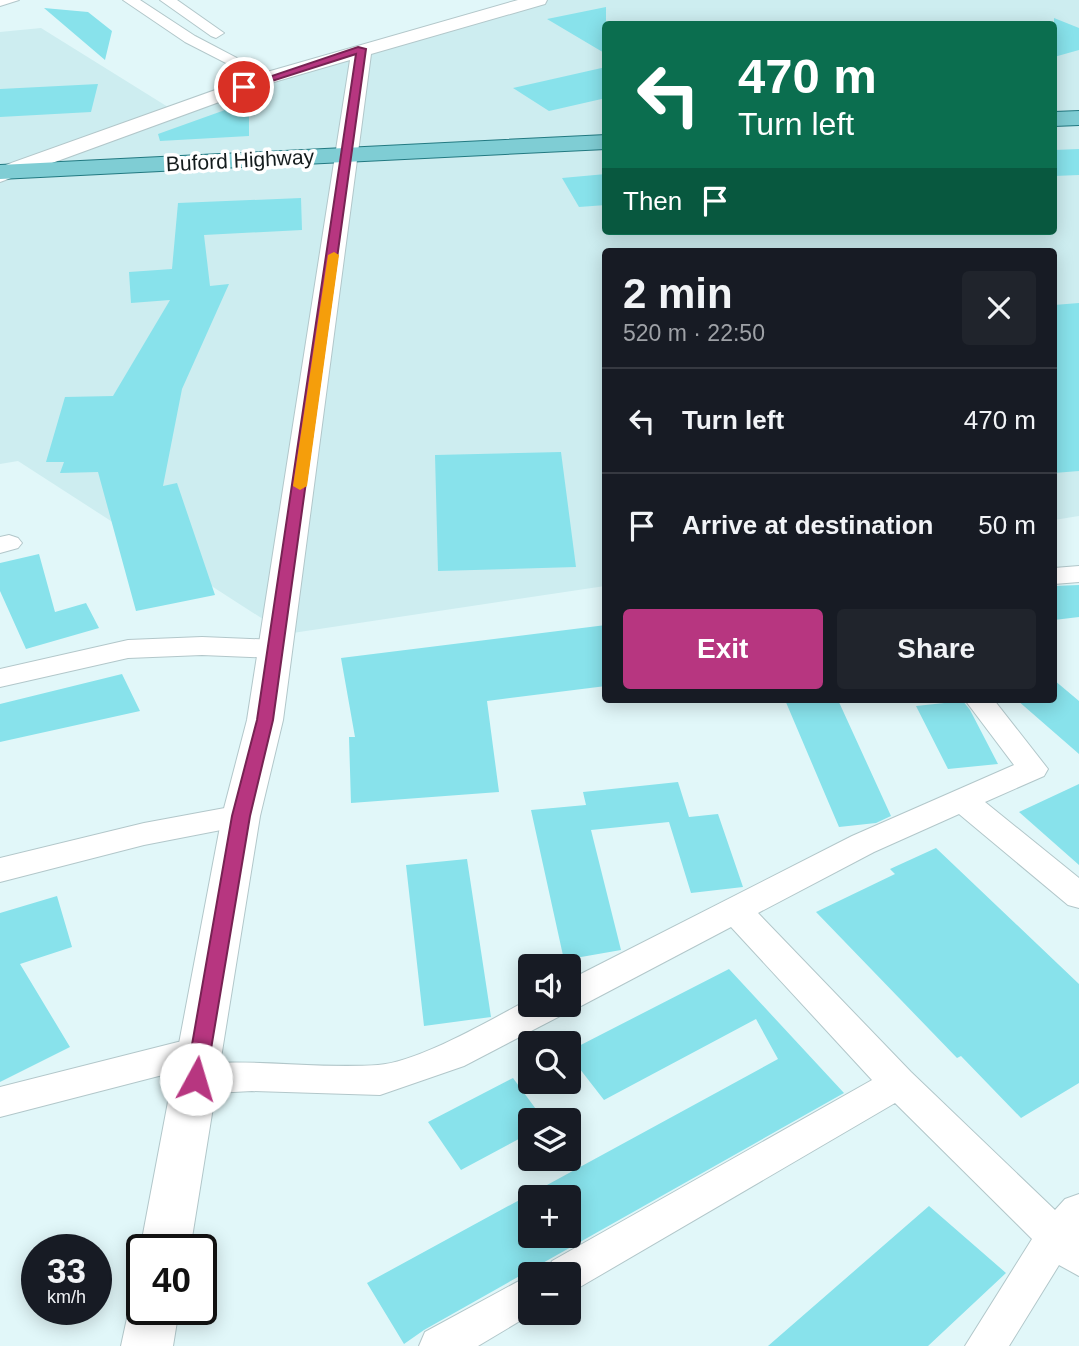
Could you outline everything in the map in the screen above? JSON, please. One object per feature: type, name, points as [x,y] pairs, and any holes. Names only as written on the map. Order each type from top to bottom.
[{"type":"main road","points":[[1057,119],[1079,118]]},
{"type":"main road","name":"Buford Highway","points":[[3,173],[602,142]]},
{"type":"street","points":[[0,2],[12,0]]},
{"type":"street","points":[[130,0],[190,38],[267,78]]},
{"type":"street","points":[[167,0],[218,35],[290,71]]},
{"type":"street","points":[[3,173],[267,78],[538,0]]},
{"type":"street","points":[[168,1234],[241,816],[265,720],[362,49]]},
{"type":"street","points":[[1057,576],[1079,574]]},
{"type":"street","points":[[0,678],[128,649],[202,646],[276,649]]},
{"type":"street","points":[[581,990],[863,844],[1033,769],[981,703]]},
{"type":"street","points":[[962,800],[1079,895]]},
{"type":"street","points":[[0,870],[145,834],[241,816]]},
{"type":"street","points":[[735,910],[898,1083],[1071,1235],[986,1346]]},
{"type":"street","points":[[0,1102],[178,1056],[197,1066],[252,1076],[380,1080],[451,1056],[528,1017]]},
{"type":"street","points":[[581,1265],[898,1083]]},
{"type":"street","points":[[440,1346],[518,1301]]},
{"type":"street","points":[[147,1346],[151,1325]]},
{"type":"shaded area","points":[[537,0],[1079,0],[1079,516],[1057,520],[1057,248],[602,248],[602,586],[286,634],[18,461],[0,464],[0,32],[41,28],[176,112]]},
{"type":"building","points":[[606,7],[606,21],[602,21],[602,52],[547,19]]},
{"type":"building","points":[[44,8],[88,12],[112,31],[105,60]]},
{"type":"building","points":[[1054,18],[1079,28],[1079,50],[1057,56],[1057,21],[1054,21]]},
{"type":"building","points":[[602,68],[602,99],[549,111],[513,88]]},
{"type":"building","points":[[98,84],[91,112],[0,117],[0,89]]},
{"type":"building","points":[[249,109],[249,136],[160,141],[158,134],[225,110]]},
{"type":"building","points":[[1079,149],[1079,175],[1057,176],[1057,150]]},
{"type":"building","points":[[602,174],[602,205],[579,207],[562,178]]},
{"type":"building","points":[[301,198],[302,230],[204,235],[210,286],[229,284],[182,389],[163,486],[177,483],[215,595],[136,611],[98,472],[60,473],[64,462],[46,462],[65,397],[113,396],[170,300],[131,303],[129,272],[172,269],[178,203]]},
{"type":"building","points":[[1079,303],[1079,471],[1057,473],[1057,305]]},
{"type":"building","points":[[561,452],[576,567],[438,571],[435,455]]},
{"type":"building","points":[[39,554],[55,612],[86,603],[99,628],[26,649],[0,591],[0,563]]},
{"type":"building","points":[[1079,585],[1079,617],[1057,620],[1057,586]]},
{"type":"building","points":[[602,625],[602,687],[487,701],[499,792],[351,803],[349,737],[355,737],[341,658]]},
{"type":"building","points":[[122,674],[140,711],[0,742],[0,704]]},
{"type":"building","points":[[1057,683],[1079,701],[1079,754],[1020,703],[1057,703]]},
{"type":"building","points":[[786,703],[839,703],[891,816],[876,823],[839,827]]},
{"type":"building","points":[[965,703],[998,764],[948,769],[916,706]]},
{"type":"building","points":[[678,782],[689,817],[718,814],[743,887],[691,893],[669,822],[591,830],[621,950],[581,957],[581,954],[563,954],[531,810],[586,805],[583,792]]},
{"type":"building","points":[[1079,784],[1079,865],[1019,812]]},
{"type":"building","points":[[936,848],[1079,984],[1079,1083],[1021,1118],[961,1056],[957,1058],[816,912],[895,874],[890,869]]},
{"type":"building","points":[[467,859],[491,1017],[424,1026],[406,865]]},
{"type":"building","points":[[57,896],[72,947],[20,964],[70,1047],[0,1082],[0,913]]},
{"type":"building","points":[[729,969],[844,1093],[581,1241],[581,1185],[547,1185],[572,1171],[581,1171],[581,1166],[778,1059],[756,1019],[604,1100],[581,1070],[581,1045]]},
{"type":"building","points":[[513,1078],[518,1085],[518,1094],[525,1094],[535,1108],[518,1108],[518,1139],[461,1170],[428,1122]]},
{"type":"building","points":[[518,1201],[518,1248],[569,1248],[545,1262],[518,1262],[518,1277],[404,1344],[367,1283]]},
{"type":"building","points":[[929,1206],[1006,1273],[928,1346],[768,1346]]},
{"type":"slow traffic","points":[[300,486],[334,255]]},
{"type":"route","points":[[196,1079],[198,1054],[241,816],[265,720],[340,216],[362,49],[244,87]]}]
